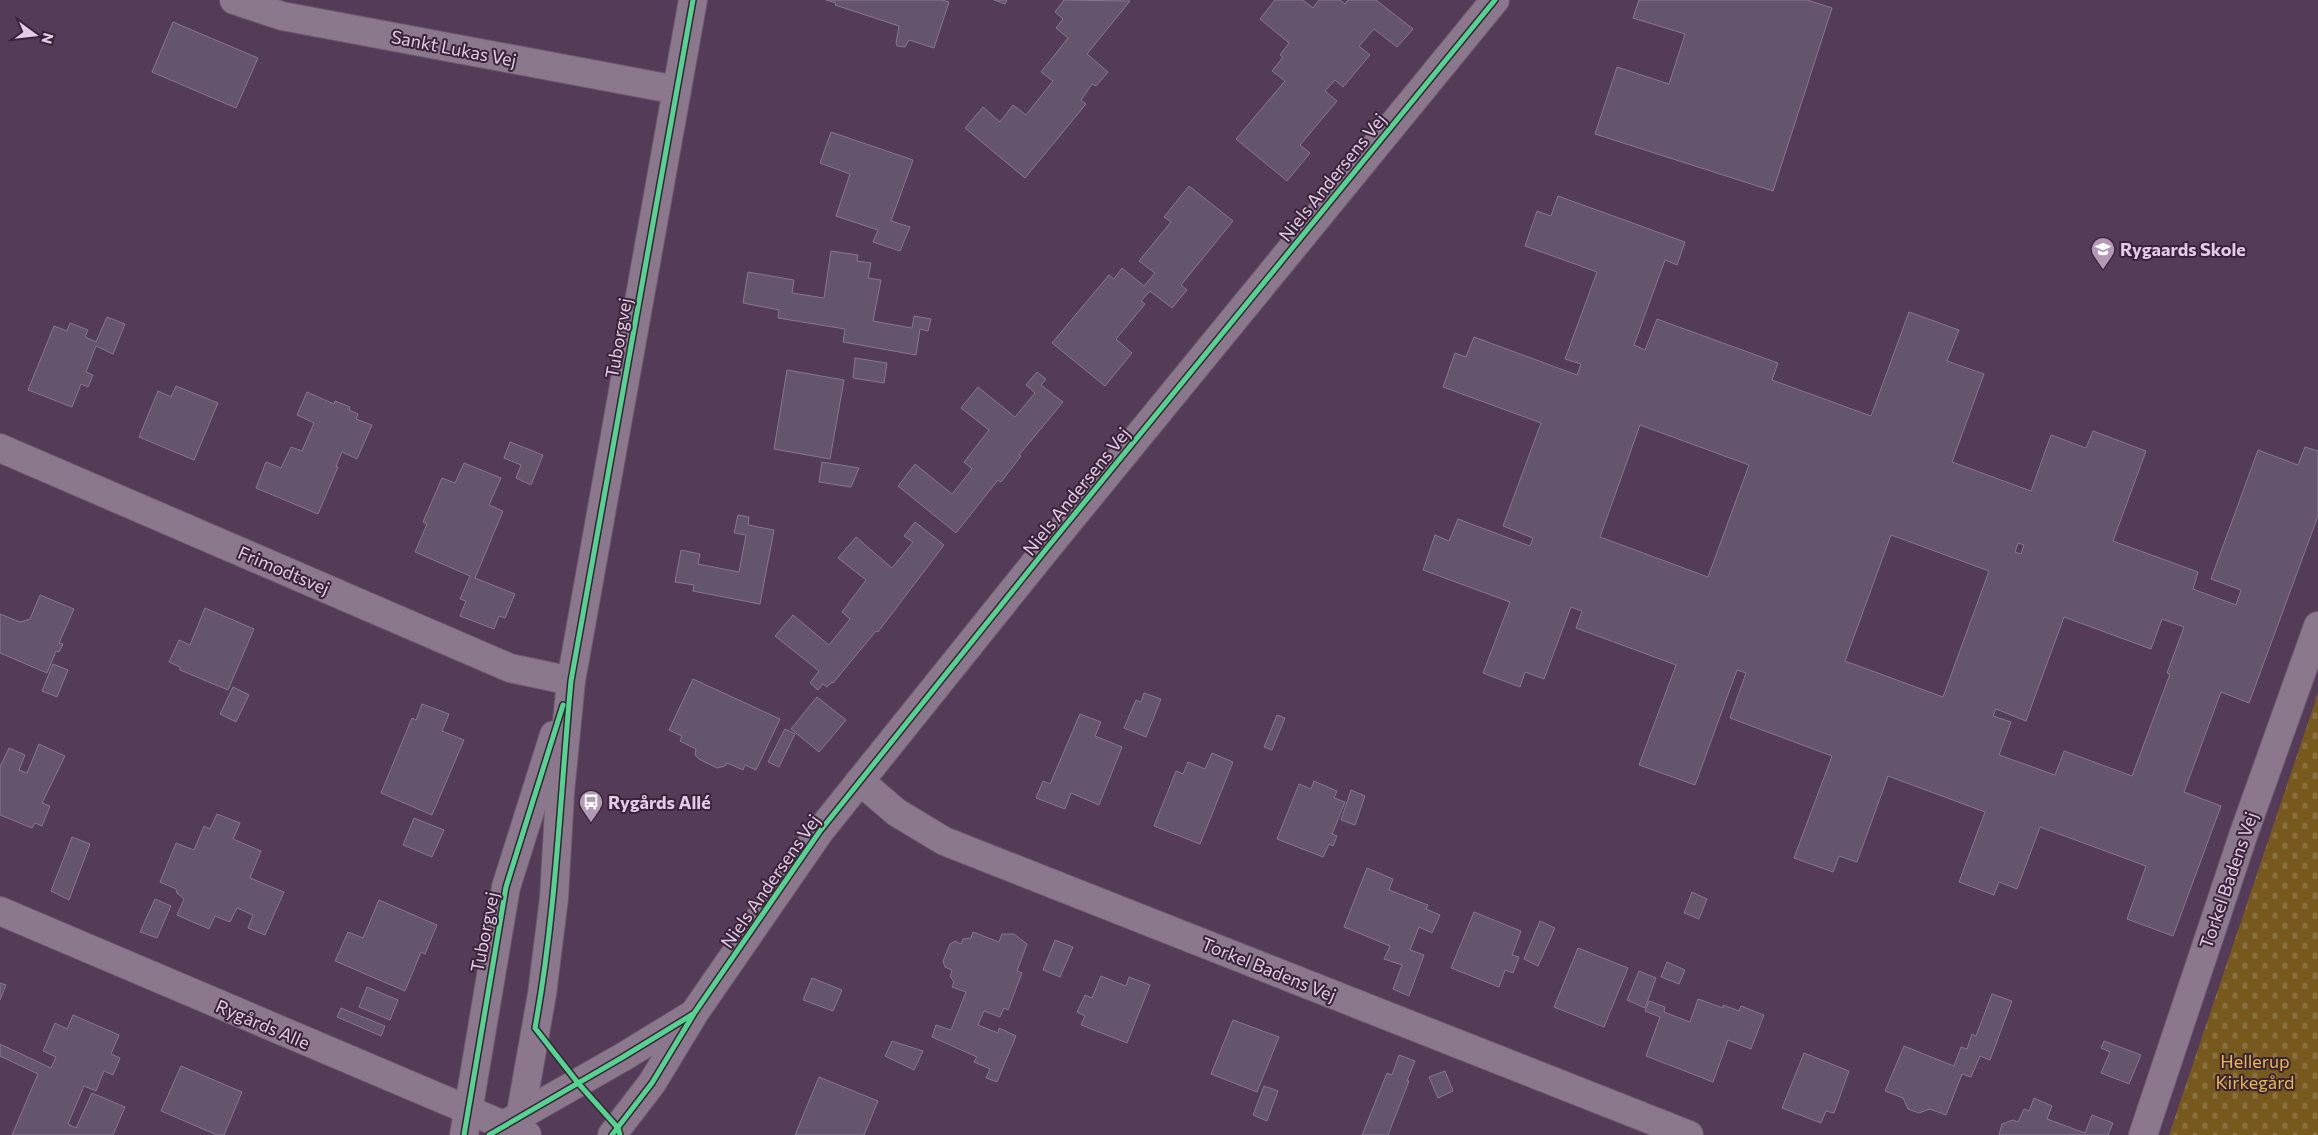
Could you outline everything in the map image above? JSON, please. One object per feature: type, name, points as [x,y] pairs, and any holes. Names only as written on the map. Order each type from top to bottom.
[{"type":"street","name":"Sankt Lukas Vej","points":[[234,0],[282,16],[677,90]]},
{"type":"street","name":"Tuborgvej","points":[[512,1130],[542,994],[554,898],[560,792],[571,681],[693,0]]},
{"type":"street","name":"Niels Andersens Vej","points":[[612,1135],[652,1083],[695,1012],[796,864],[1047,548],[1495,0]]},
{"type":"street","name":"Frimodtsvej","points":[[0,448],[510,668],[571,681]]},
{"type":"street","name":"Torkel Badens Vej","points":[[2143,1135],[2244,833],[2318,626]]},
{"type":"street","name":"Tuborgvej","points":[[466,1123],[506,887],[571,681]]},
{"type":"street","name":"Torkel Badens Vej","points":[[860,782],[896,812],[944,841],[1689,1135]]},
{"type":"street","name":"Rygårds Alle","points":[[0,911],[466,1123],[512,1130]]},
{"type":"street","name":"Niels Andersens Vej","points":[[512,1130],[695,1012]]},
{"type":"green space","name":"Hellerup Kirkegård","points":[[2318,693],[2318,1135],[2169,1135]]},
{"type":"building","points":[[826,0],[942,0],[949,2],[934,48],[909,40],[905,47],[897,46],[899,26],[835,5],[836,3]]},
{"type":"building","points":[[994,0],[1007,0],[1005,4]]},
{"type":"building","points":[[1064,0],[1130,1],[1087,54],[1108,72],[1096,86],[1092,84],[1081,100],[1086,104],[1025,178],[965,128],[983,107],[1000,122],[1013,105],[1026,115],[1053,81],[1041,72],[1068,38],[1056,28],[1063,19],[1055,12]]},
{"type":"building","points":[[1275,0],[1303,0],[1313,8],[1319,0],[1340,0],[1345,4],[1348,0],[1376,0],[1413,29],[1397,47],[1374,29],[1359,46],[1370,55],[1343,87],[1335,80],[1325,91],[1337,101],[1300,145],[1310,153],[1287,181],[1236,139],[1285,81],[1272,71],[1283,57],[1280,55],[1289,43],[1260,19]]},
{"type":"building","points":[[1639,0],[1807,0],[1832,8],[1773,191],[1595,134],[1617,67],[1669,84],[1685,34],[1633,18]]},
{"type":"building","points":[[173,22],[258,58],[236,108],[152,72]]},
{"type":"building","points":[[831,132],[913,160],[891,221],[910,227],[900,251],[873,242],[878,230],[836,216],[850,174],[820,163]]},
{"type":"building","points":[[1189,186],[1233,221],[1181,285],[1187,290],[1172,308],[1150,291],[1141,301],[1145,304],[1116,339],[1132,353],[1105,386],[1052,343],[1109,275],[1114,279],[1122,268],[1144,286],[1155,273],[1139,261],[1171,222],[1164,217]]},
{"type":"building","points":[[1558,196],[1685,242],[1677,265],[1665,260],[1634,345],[1645,350],[1657,319],[1778,363],[1772,380],[1871,416],[1909,312],[1959,330],[1947,361],[1984,374],[1952,462],[2031,491],[2051,435],[2086,448],[2093,431],[2146,451],[2113,541],[2198,572],[2193,589],[2236,605],[2241,590],[2211,579],[2258,450],[2298,465],[2305,447],[2318,451],[2318,516],[2249,703],[2221,692],[2184,792],[2221,806],[2173,936],[2127,919],[2146,866],[2040,827],[2017,889],[1999,882],[1994,895],[1959,882],[1985,812],[1888,776],[1857,862],[1839,856],[1833,872],[1794,858],[1832,756],[1730,718],[1746,673],[1737,670],[1695,785],[1639,765],[1676,665],[1576,628],[1582,611],[1571,607],[1544,679],[1525,672],[1520,687],[1483,673],[1510,602],[1423,570],[1435,535],[1449,541],[1458,519],[1530,546],[1533,538],[1503,526],[1541,423],[1443,387],[1455,353],[1466,357],[1474,337],[1577,375],[1581,364],[1565,359],[1597,272],[1525,246],[1537,211],[1551,216]],"holes":[[[1640,425],[1749,465],[1708,577],[1600,537]],[[1891,535],[1989,571],[1943,697],[1845,661]],[[2018,543],[2024,545],[2021,554],[2015,552]],[[2064,617],[2151,649],[2162,619],[2184,627],[2167,673],[2170,674],[2132,776],[2064,751],[2055,775],[1999,755],[2011,722],[1993,716],[1996,709],[2026,721]]]},
{"type":"building","points":[[831,251],[858,255],[857,261],[871,263],[868,278],[881,280],[873,321],[912,328],[914,316],[931,319],[928,331],[920,329],[916,355],[843,342],[845,329],[778,318],[779,310],[743,303],[748,272],[794,280],[792,293],[824,298]]},
{"type":"building","points":[[107,317],[125,324],[113,354],[96,346],[86,372],[93,375],[88,387],[81,384],[72,407],[28,390],[54,326],[67,331],[70,323],[88,330],[85,337],[96,342]]},
{"type":"building","points":[[855,358],[887,363],[884,383],[853,378]]},
{"type":"building","points":[[787,370],[844,380],[830,459],[774,449]]},
{"type":"building","points":[[1037,372],[1046,379],[1041,385],[1063,402],[1019,455],[1021,456],[1001,482],[998,480],[956,533],[898,486],[915,464],[952,494],[972,469],[964,462],[989,430],[961,408],[978,387],[1015,417],[1035,393],[1026,385]]},
{"type":"building","points":[[176,386],[218,403],[194,460],[139,437],[158,391],[171,397]]},
{"type":"building","points":[[307,392],[334,404],[335,401],[350,407],[349,410],[358,414],[356,419],[372,425],[357,459],[342,452],[336,466],[338,467],[318,514],[256,488],[266,462],[281,468],[291,447],[302,451],[314,423],[297,415]]},
{"type":"building","points":[[510,442],[543,455],[531,485],[516,478],[521,465],[504,458]]},
{"type":"building","points":[[822,462],[859,468],[851,487],[819,482]]},
{"type":"building","points":[[464,463],[501,478],[489,505],[503,511],[475,578],[515,594],[505,618],[499,616],[494,629],[460,616],[466,601],[460,599],[470,576],[415,552],[427,524],[423,522],[442,478],[455,483]]},
{"type":"building","points":[[738,515],[749,517],[748,525],[774,530],[760,604],[693,591],[694,585],[675,582],[681,550],[700,554],[698,564],[739,572],[746,535],[734,533]]},
{"type":"building","points":[[915,522],[944,545],[878,632],[876,631],[833,683],[827,687],[823,684],[818,690],[810,683],[819,671],[775,636],[793,615],[829,645],[850,619],[842,612],[866,580],[838,558],[856,537],[892,568],[913,542],[904,536]]},
{"type":"building","points":[[40,595],[74,609],[59,643],[63,644],[59,652],[56,651],[47,673],[0,653],[0,614],[20,622],[30,619]]},
{"type":"building","points":[[205,608],[254,629],[228,690],[180,670],[180,667],[169,662],[179,640],[190,645]]},
{"type":"building","points":[[53,664],[68,670],[57,697],[42,691]]},
{"type":"building","points":[[693,679],[780,719],[756,770],[745,765],[743,770],[727,763],[725,766],[717,768],[699,759],[695,755],[696,749],[680,741],[682,736],[669,730]]},
{"type":"building","points":[[233,687],[249,695],[236,722],[220,714]]},
{"type":"building","points":[[1144,693],[1161,699],[1146,737],[1124,728],[1136,700],[1141,702]]},
{"type":"building","points":[[817,697],[846,720],[819,752],[791,729]]},
{"type":"building","points":[[422,704],[449,714],[442,731],[464,740],[432,815],[381,793],[412,718],[416,720]]},
{"type":"building","points":[[1080,714],[1101,722],[1095,736],[1122,747],[1099,805],[1071,793],[1065,809],[1036,798],[1043,781],[1050,784]]},
{"type":"building","points":[[1277,715],[1285,718],[1272,750],[1264,747]]},
{"type":"building","points":[[785,729],[795,734],[779,767],[768,762]]},
{"type":"building","points":[[39,744],[65,756],[42,803],[50,806],[42,826],[35,823],[32,828],[0,815],[0,767],[9,748],[25,755],[19,770],[27,773]]},
{"type":"building","points":[[1212,753],[1233,762],[1200,844],[1154,826],[1176,771],[1183,774],[1188,762],[1205,769]]},
{"type":"building","points":[[1314,781],[1337,791],[1334,798],[1345,802],[1332,834],[1337,836],[1333,846],[1329,844],[1323,857],[1277,839],[1299,784],[1311,789]]},
{"type":"building","points":[[1351,790],[1365,796],[1355,825],[1341,820]]},
{"type":"building","points":[[217,814],[240,823],[233,839],[261,851],[250,878],[284,892],[265,935],[248,928],[253,915],[237,908],[230,922],[215,916],[209,929],[177,915],[184,899],[177,893],[176,889],[160,882],[176,843],[194,850],[204,826],[210,829]]},
{"type":"building","points":[[414,818],[444,830],[432,857],[403,845]]},
{"type":"building","points":[[72,837],[90,844],[69,900],[51,891]]},
{"type":"building","points":[[1367,868],[1393,879],[1389,890],[1428,905],[1426,909],[1440,915],[1432,933],[1419,927],[1410,950],[1424,955],[1409,996],[1393,989],[1402,965],[1384,959],[1390,946],[1344,927]]},
{"type":"building","points":[[1692,892],[1707,899],[1699,919],[1684,913]]},
{"type":"building","points":[[155,899],[171,906],[157,938],[140,932]]},
{"type":"building","points":[[379,900],[437,925],[425,954],[421,952],[405,991],[335,961],[348,932],[363,938]]},
{"type":"building","points":[[1474,912],[1521,931],[1512,955],[1519,957],[1513,973],[1505,970],[1499,987],[1451,968]]},
{"type":"building","points":[[1540,921],[1555,928],[1538,966],[1524,959]]},
{"type":"building","points":[[973,932],[999,942],[1002,934],[1014,934],[1027,944],[1017,971],[1022,973],[1008,1010],[1004,1008],[1000,1017],[984,1011],[978,1025],[998,1033],[999,1028],[1016,1036],[997,1082],[986,1078],[990,1069],[974,1062],[977,1057],[932,1037],[936,1025],[951,1030],[966,992],[952,987],[954,982],[950,976],[952,970],[945,967],[943,961],[950,944],[955,941],[961,944],[963,939],[971,938]]},
{"type":"building","points":[[1055,940],[1073,947],[1060,977],[1043,970]]},
{"type":"building","points":[[1578,948],[1628,968],[1604,1027],[1554,1007]]},
{"type":"building","points":[[1667,962],[1685,970],[1679,984],[1661,977]]},
{"type":"building","points":[[1639,971],[1656,978],[1645,1008],[1627,1000]]},
{"type":"building","points":[[1101,976],[1126,986],[1129,977],[1150,985],[1127,1043],[1081,1025],[1085,1016],[1077,1012],[1085,995],[1092,998]]},
{"type":"building","points":[[812,978],[842,990],[833,1011],[803,1000]]},
{"type":"building","points":[[0,983],[6,985],[0,1000]]},
{"type":"building","points":[[367,987],[398,1000],[390,1020],[359,1007]]},
{"type":"building","points":[[1992,994],[2012,1001],[1990,1060],[1980,1056],[1971,1077],[1962,1074],[1946,1115],[1930,1109],[1919,1113],[1908,1109],[1903,1098],[1885,1091],[1904,1046],[1954,1066],[1961,1047],[1967,1049],[1972,1034],[1976,1036]]},
{"type":"building","points":[[1698,999],[1723,1008],[1723,1005],[1739,1011],[1741,1006],[1764,1015],[1751,1049],[1728,1040],[1713,1082],[1646,1056],[1660,1017],[1645,1011],[1649,1001],[1665,1007],[1664,1012],[1690,1022]]},
{"type":"building","points":[[341,1008],[385,1026],[381,1036],[337,1017]]},
{"type":"building","points":[[73,1015],[119,1035],[111,1054],[120,1058],[113,1075],[104,1071],[96,1091],[84,1086],[68,1124],[76,1128],[92,1093],[125,1107],[113,1135],[12,1135],[38,1074],[0,1056],[0,1044],[51,1068],[56,1057],[43,1051],[55,1023],[67,1029]]},
{"type":"building","points":[[1233,1020],[1279,1037],[1257,1092],[1211,1074]]},
{"type":"building","points":[[892,1041],[923,1051],[914,1070],[885,1056]]},
{"type":"building","points":[[2104,1041],[2141,1055],[2129,1084],[2101,1073],[2110,1052],[2101,1048]]},
{"type":"building","points":[[1804,1053],[1849,1071],[1834,1113],[1826,1111],[1821,1123],[1782,1108]]},
{"type":"building","points":[[1399,1055],[1415,1061],[1388,1135],[1362,1135],[1387,1073],[1392,1075]]},
{"type":"building","points":[[181,1066],[242,1092],[224,1135],[217,1135],[161,1111]]},
{"type":"building","points":[[1445,1071],[1453,1091],[1438,1098],[1429,1077]]},
{"type":"building","points":[[819,1077],[878,1101],[864,1135],[795,1135]]},
{"type":"building","points":[[1264,1086],[1278,1091],[1267,1121],[1253,1115]]},
{"type":"building","points":[[2034,1098],[2052,1106],[2047,1119],[2085,1133],[2092,1115],[2113,1123],[2108,1135],[1999,1135],[2002,1124],[2013,1120],[2018,1122],[2024,1109],[2029,1111]]},
{"type":"cycle path","points":[[620,1135],[618,1128],[578,1083],[535,1028],[553,899],[571,681],[693,0]]},
{"type":"cycle path","points":[[612,1135],[652,1083],[695,1012],[820,831],[1047,548],[1495,0]]},
{"type":"cycle path","points":[[464,1135],[506,887],[563,705]]},
{"type":"cycle path","points":[[489,1135],[693,1014]]},
{"type":"place","name":"Rygaards Skole","points":[[2103,270]]},
{"type":"place","name":"Rygårds Allé","points":[[591,823]]}]
